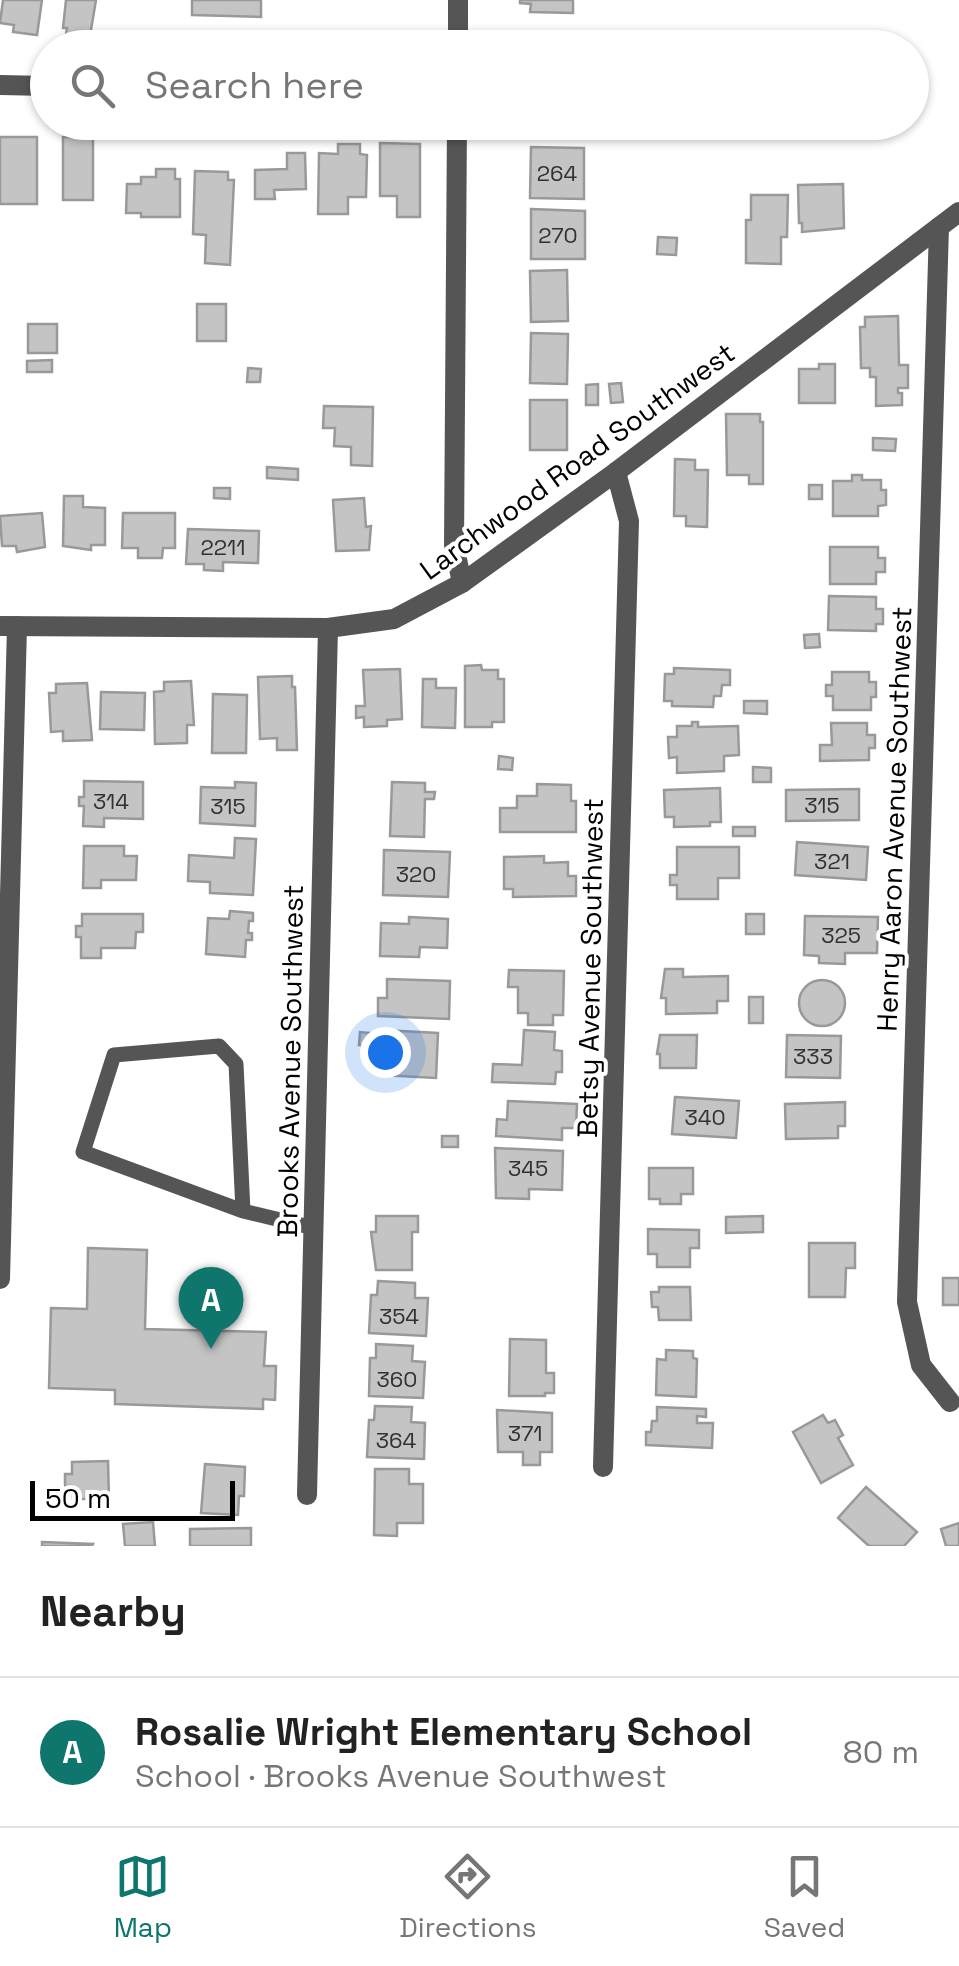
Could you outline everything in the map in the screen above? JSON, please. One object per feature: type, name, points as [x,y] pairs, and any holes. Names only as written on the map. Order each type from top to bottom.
[{"type":"street","points":[[458,0],[458,30]]},
{"type":"street","points":[[0,85],[30,86]]},
{"type":"street","points":[[457,140],[454,545],[462,583]]},
{"type":"street","name":"Larchwood Road Southwest","points":[[8,626],[328,628],[394,620],[462,583],[616,472],[959,212]]},
{"type":"street","name":"Henry Aaron Avenue Southwest","points":[[939,227],[907,1302],[921,1365],[950,1402]]},
{"type":"street","name":"Betsy Avenue Southwest","points":[[603,1467],[629,521],[616,472]]},
{"type":"street","points":[[0,1279],[8,626]]},
{"type":"street","name":"Brooks Avenue Southwest","points":[[307,1495],[328,628]]},
{"type":"lane","points":[[243,1211],[236,1064],[220,1046],[114,1055],[83,1152],[243,1211],[314,1228]]},
{"type":"building","points":[[3,0],[42,0],[38,30],[30,30],[30,34],[13,32],[14,25],[0,23]]},
{"type":"building","points":[[66,0],[96,0],[91,30],[63,28]]},
{"type":"building","points":[[192,0],[261,0],[261,17],[192,15]]},
{"type":"building","points":[[520,0],[573,0],[573,13],[530,12],[531,4]]},
{"type":"building","points":[[0,137],[37,140],[37,204],[0,204]]},
{"type":"building","points":[[63,140],[93,140],[93,200],[63,200]]},
{"type":"building","points":[[380,143],[420,144],[420,217],[397,217],[397,196],[380,196]]},
{"type":"building","points":[[338,144],[360,144],[360,154],[367,155],[366,197],[348,197],[348,214],[318,214],[319,153],[338,154]]},
{"type":"building","points":[[531,147],[584,148],[584,199],[530,198]]},
{"type":"building","points":[[287,153],[305,153],[306,189],[274,190],[275,199],[255,199],[255,170],[287,169]]},
{"type":"building","points":[[156,169],[175,169],[175,179],[180,179],[180,217],[126,213],[127,184],[141,184],[141,177],[156,177]]},
{"type":"building","points":[[195,171],[228,172],[228,180],[234,180],[230,265],[205,263],[206,235],[193,234]]},
{"type":"building","points":[[843,184],[844,228],[802,232],[798,185]]},
{"type":"building","points":[[751,195],[788,195],[787,237],[781,237],[781,264],[746,263],[746,220],[751,220]]},
{"type":"building","points":[[531,209],[585,211],[585,259],[531,259]]},
{"type":"building","points":[[658,237],[677,238],[676,255],[657,254]]},
{"type":"building","points":[[567,270],[568,321],[531,322],[530,271]]},
{"type":"building","points":[[197,304],[226,304],[226,341],[197,341]]},
{"type":"building","points":[[898,316],[899,365],[908,365],[908,388],[898,388],[902,405],[876,406],[876,377],[870,377],[870,368],[861,368],[860,327],[865,327],[865,317]]},
{"type":"building","points":[[28,324],[57,324],[57,353],[28,353]]},
{"type":"building","points":[[531,333],[568,334],[567,384],[530,383]]},
{"type":"building","points":[[52,360],[52,372],[27,372],[27,361]]},
{"type":"building","points":[[819,364],[835,364],[835,403],[799,403],[799,369],[819,369]]},
{"type":"building","points":[[248,368],[261,369],[260,382],[247,382]]},
{"type":"building","points":[[621,383],[623,402],[611,403],[609,384]]},
{"type":"building","points":[[598,384],[598,405],[586,405],[586,385]]},
{"type":"building","points":[[530,400],[567,400],[567,450],[530,450]]},
{"type":"building","points":[[324,406],[373,407],[372,466],[351,465],[351,447],[334,446],[335,428],[323,428]]},
{"type":"building","points":[[726,414],[760,414],[763,484],[749,484],[749,475],[727,475]]},
{"type":"building","points":[[873,438],[896,439],[895,451],[873,450]]},
{"type":"building","points":[[675,459],[695,460],[695,470],[708,470],[707,527],[686,526],[686,516],[674,516]]},
{"type":"building","points":[[267,467],[298,469],[298,480],[267,478]]},
{"type":"building","points":[[852,475],[862,475],[862,480],[881,480],[886,505],[878,506],[878,516],[833,516],[833,481],[852,481]]},
{"type":"building","points":[[809,485],[822,485],[822,499],[809,499]]},
{"type":"building","points":[[214,488],[230,488],[230,499],[214,498]]},
{"type":"building","points":[[64,496],[83,496],[83,507],[105,508],[105,545],[91,545],[91,550],[63,546]]},
{"type":"building","points":[[364,498],[366,527],[371,526],[369,550],[336,551],[333,500]]},
{"type":"building","points":[[42,513],[45,547],[17,552],[16,546],[2,546],[0,516]]},
{"type":"building","points":[[123,513],[175,513],[175,548],[163,548],[162,558],[138,558],[138,548],[122,548]]},
{"type":"building","points":[[188,529],[259,531],[258,563],[223,562],[223,571],[204,570],[204,564],[186,564]]},
{"type":"building","points":[[830,547],[878,547],[878,558],[885,558],[885,572],[876,572],[876,584],[830,584]]},
{"type":"building","points":[[829,596],[876,597],[876,609],[883,609],[883,624],[876,624],[876,631],[828,630]]},
{"type":"building","points":[[819,634],[820,647],[805,648],[804,635]]},
{"type":"building","points":[[481,665],[482,670],[498,670],[498,679],[504,679],[504,722],[492,722],[492,727],[465,727],[465,666]]},
{"type":"building","points":[[674,668],[730,670],[730,685],[722,685],[721,696],[714,696],[713,707],[672,706],[672,701],[664,701],[665,674],[674,674]]},
{"type":"building","points":[[400,669],[402,719],[387,720],[387,726],[364,727],[364,717],[356,718],[356,706],[365,706],[363,670]]},
{"type":"building","points":[[832,672],[869,672],[869,682],[876,682],[871,710],[833,710],[833,696],[826,696],[826,685],[832,685]]},
{"type":"building","points":[[292,676],[297,750],[277,750],[277,738],[260,739],[258,677]]},
{"type":"building","points":[[423,679],[436,679],[436,688],[456,688],[455,728],[422,727]]},
{"type":"building","points":[[191,681],[194,725],[187,725],[187,743],[155,744],[154,692],[164,691],[164,682]]},
{"type":"building","points":[[87,683],[92,740],[63,741],[63,731],[51,732],[49,693],[56,693],[56,684]]},
{"type":"building","points":[[101,692],[145,693],[144,730],[100,729]]},
{"type":"building","points":[[213,694],[247,695],[246,753],[212,753]]},
{"type":"building","points":[[744,701],[767,701],[767,714],[744,713]]},
{"type":"building","points":[[692,722],[698,722],[698,727],[738,726],[739,755],[724,756],[724,771],[677,773],[677,757],[669,758],[668,737],[677,737],[677,726],[692,726]]},
{"type":"building","points":[[831,723],[867,723],[867,735],[875,735],[875,748],[869,748],[869,760],[820,761],[820,745],[832,745]]},
{"type":"building","points":[[499,756],[513,758],[512,770],[498,769]]},
{"type":"building","points":[[753,767],[771,768],[771,782],[753,782]]},
{"type":"building","points":[[84,781],[143,782],[143,819],[104,818],[104,827],[83,826],[84,806],[79,806],[79,797],[84,797]]},
{"type":"building","points":[[235,782],[256,783],[255,826],[200,823],[201,787],[235,788]]},
{"type":"building","points":[[392,782],[425,783],[425,792],[435,792],[434,799],[425,799],[424,837],[390,836]]},
{"type":"building","points":[[537,784],[571,785],[571,801],[576,801],[576,832],[500,832],[500,808],[517,808],[517,796],[537,796]]},
{"type":"building","points":[[720,788],[721,822],[674,827],[674,817],[665,817],[664,790]]},
{"type":"building","points":[[859,789],[859,820],[786,821],[786,790]]},
{"type":"building","points":[[733,827],[755,827],[755,836],[733,836]]},
{"type":"building","points":[[235,838],[256,839],[253,895],[210,893],[210,882],[188,881],[189,855],[234,858]]},
{"type":"building","points":[[797,842],[868,847],[866,880],[795,875]]},
{"type":"building","points":[[84,846],[124,846],[124,856],[137,856],[136,880],[101,880],[101,888],[83,888]]},
{"type":"building","points":[[677,847],[739,847],[739,878],[718,878],[718,899],[677,899],[677,885],[670,885],[670,875],[677,875]]},
{"type":"building","points":[[384,850],[450,852],[448,897],[383,895]]},
{"type":"building","points":[[544,856],[544,863],[568,862],[568,876],[576,876],[576,896],[513,897],[513,889],[504,889],[504,857]]},
{"type":"building","points":[[230,911],[253,913],[248,933],[252,933],[252,940],[246,940],[245,957],[206,954],[208,918],[229,919]]},
{"type":"building","points":[[82,914],[143,914],[143,932],[136,932],[135,948],[101,948],[101,958],[81,958],[81,937],[76,937],[76,926],[82,926]]},
{"type":"building","points":[[746,914],[764,914],[764,934],[746,934]]},
{"type":"building","points":[[805,916],[878,917],[877,953],[845,953],[845,964],[819,963],[819,956],[804,955]]},
{"type":"building","points":[[409,917],[448,919],[447,948],[420,947],[419,957],[380,956],[381,923],[409,924]]},
{"type":"building","points":[[665,969],[683,969],[683,977],[728,976],[728,1001],[717,1001],[717,1013],[666,1014],[666,998],[661,998]]},
{"type":"building","points":[[509,970],[564,971],[563,1015],[553,1015],[553,1025],[528,1025],[528,1013],[518,1013],[518,987],[508,987]]},
{"type":"building","points":[[387,979],[450,981],[449,1019],[378,1016],[378,998],[387,998]]},
{"type":"building","points":[[822,980],[838,987],[845,1003],[838,1019],[822,1026],[806,1019],[799,1003],[806,987]]},
{"type":"building","points":[[749,997],[763,997],[763,1023],[749,1023]]},
{"type":"building","points":[[382,1030],[438,1033],[436,1078],[381,1075],[382,1069],[376,1069],[377,1046],[359,1045],[360,1032],[381,1034]]},
{"type":"building","points":[[524,1030],[555,1032],[554,1050],[562,1051],[562,1072],[556,1072],[555,1084],[492,1082],[493,1064],[522,1065]]},
{"type":"building","points":[[660,1035],[697,1035],[696,1068],[660,1068]]},
{"type":"building","points":[[787,1035],[841,1036],[840,1078],[786,1077]]},
{"type":"building","points":[[675,1097],[739,1101],[736,1138],[672,1134]]},
{"type":"building","points":[[508,1101],[577,1104],[576,1128],[562,1128],[562,1140],[496,1136],[497,1119],[507,1120]]},
{"type":"building","points":[[845,1102],[845,1126],[838,1126],[838,1138],[786,1139],[785,1104]]},
{"type":"building","points":[[442,1136],[458,1136],[458,1147],[442,1147]]},
{"type":"building","points":[[495,1148],[563,1151],[562,1190],[529,1189],[529,1199],[496,1198]]},
{"type":"building","points":[[649,1168],[693,1168],[693,1194],[681,1194],[681,1204],[660,1204],[660,1199],[649,1199]]},
{"type":"building","points":[[376,1216],[418,1216],[418,1232],[412,1232],[412,1270],[376,1270],[371,1232],[376,1232]]},
{"type":"building","points":[[763,1216],[763,1232],[726,1233],[726,1217]]},
{"type":"building","points":[[648,1229],[699,1230],[699,1248],[690,1248],[690,1267],[657,1267],[657,1254],[648,1254]]},
{"type":"building","points":[[809,1243],[855,1243],[855,1268],[846,1268],[845,1297],[809,1297]]},
{"type":"building","points":[[88,1248],[147,1250],[145,1329],[266,1332],[264,1366],[276,1366],[275,1400],[263,1399],[263,1409],[115,1404],[115,1390],[49,1388],[51,1308],[87,1309]]},
{"type":"building","points":[[943,1278],[959,1278],[959,1305],[943,1305]]},
{"type":"building","points":[[378,1281],[415,1283],[415,1298],[428,1298],[426,1336],[369,1333],[371,1295],[377,1295]]},
{"type":"building","points":[[659,1287],[690,1287],[691,1320],[659,1320],[658,1307],[652,1307],[651,1292],[659,1292]]},
{"type":"building","points":[[510,1339],[546,1340],[546,1373],[554,1373],[554,1393],[509,1396]]},
{"type":"building","points":[[376,1344],[413,1346],[412,1361],[425,1362],[423,1398],[369,1396],[370,1358],[376,1358]]},
{"type":"building","points":[[666,1350],[693,1351],[693,1358],[697,1359],[696,1397],[656,1395],[657,1359],[666,1360]]},
{"type":"building","points":[[375,1406],[412,1407],[411,1422],[425,1423],[424,1459],[367,1457],[369,1420],[374,1420]]},
{"type":"building","points":[[657,1407],[706,1409],[706,1417],[697,1416],[697,1423],[713,1423],[712,1448],[646,1445],[646,1432],[651,1432],[652,1421],[657,1421]]},
{"type":"building","points":[[497,1410],[552,1413],[552,1452],[540,1452],[540,1465],[523,1465],[523,1452],[498,1452]]},
{"type":"building","points":[[823,1415],[828,1423],[835,1420],[843,1435],[838,1438],[853,1465],[821,1483],[793,1432]]},
{"type":"building","points":[[108,1461],[109,1499],[73,1499],[72,1486],[65,1486],[65,1474],[72,1474],[72,1462]]},
{"type":"building","points":[[205,1464],[245,1467],[244,1496],[239,1496],[238,1515],[201,1513]]},
{"type":"building","points":[[375,1469],[409,1469],[409,1484],[423,1484],[423,1523],[397,1523],[397,1536],[374,1535]]},
{"type":"building","points":[[866,1487],[917,1532],[904,1546],[869,1546],[838,1518]]},
{"type":"building","points":[[153,1522],[155,1546],[125,1546],[123,1524]]},
{"type":"building","points":[[959,1523],[959,1546],[946,1546],[941,1529]]},
{"type":"building","points":[[251,1528],[251,1546],[190,1546],[190,1529]]},
{"type":"building","points":[[42,1542],[93,1544],[42,1546]]},
{"type":"place","name":"Rosalie Wright Elementary School","points":[[211,1349]]}]
